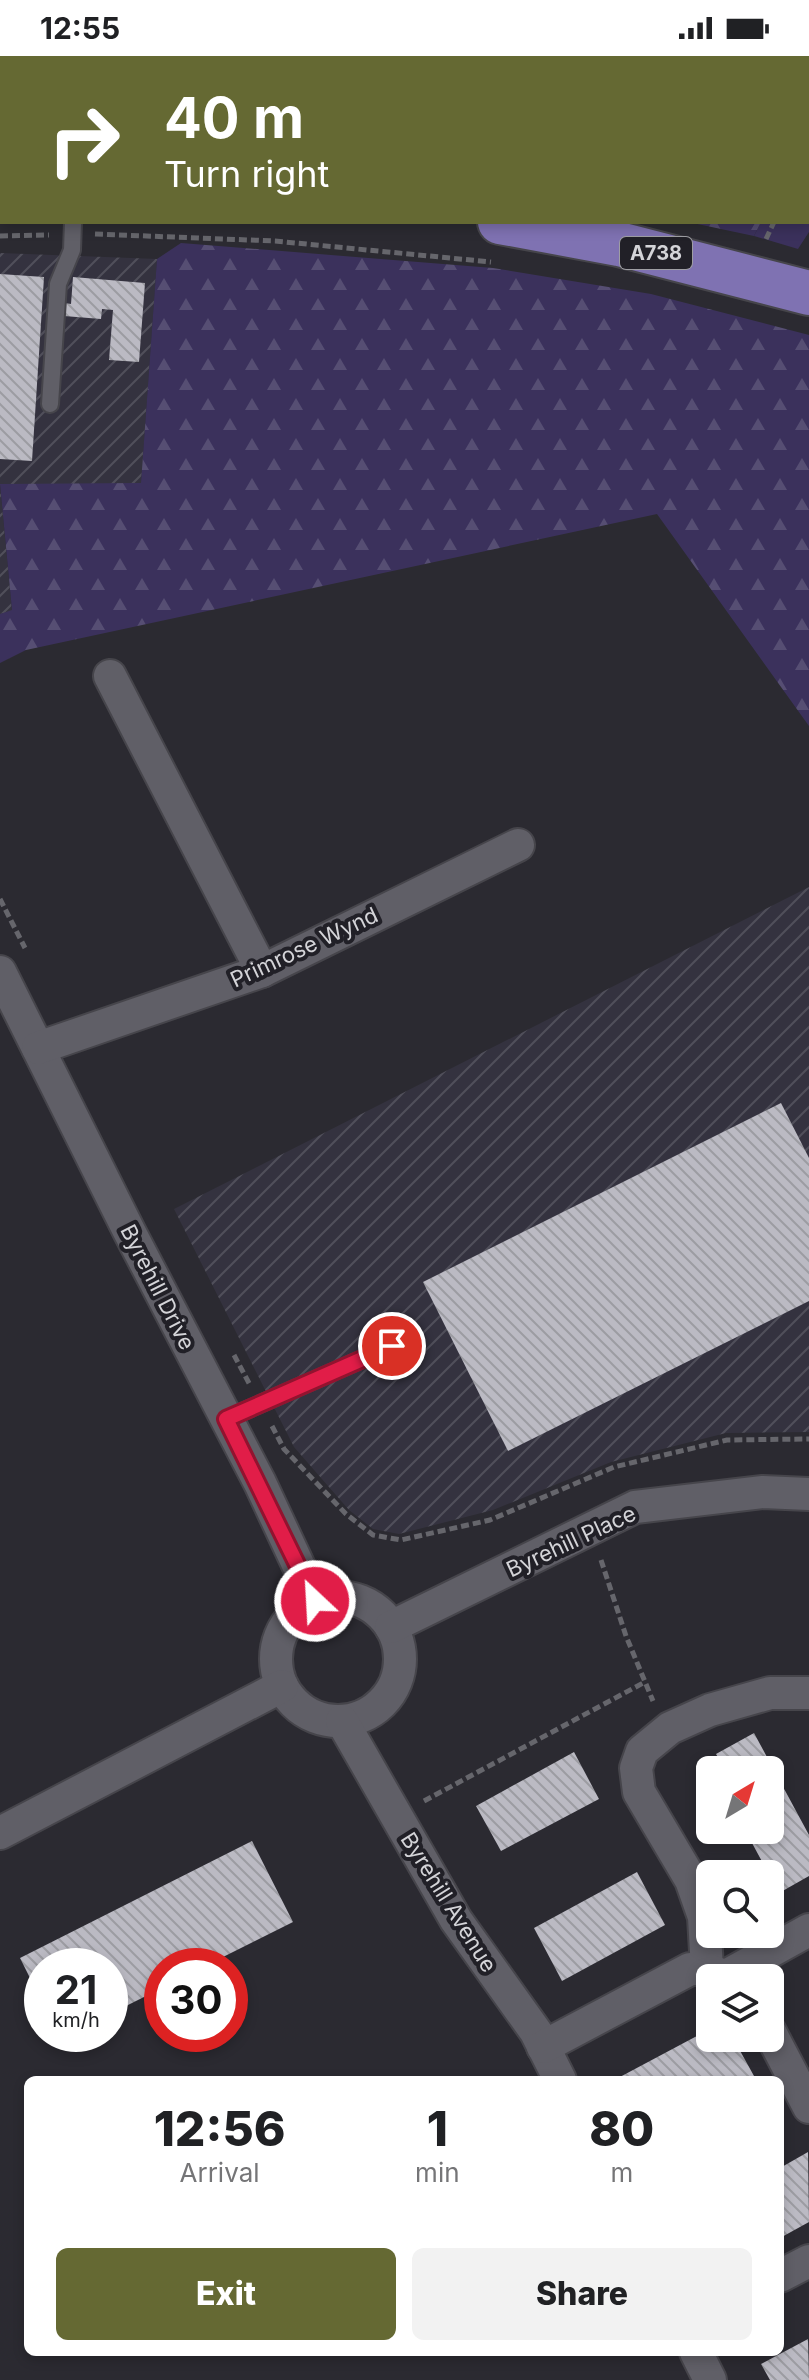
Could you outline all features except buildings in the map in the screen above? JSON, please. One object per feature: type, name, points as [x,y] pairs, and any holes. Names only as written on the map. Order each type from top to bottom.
[{"type":"highway","name":"A738","points":[[497,242],[619,244],[809,293]]},
{"type":"street","points":[[110,676],[262,971]]},
{"type":"street","name":"Primrose Wynd","points":[[38,1048],[262,971],[518,845]]},
{"type":"street","name":"Byrehill Drive","points":[[0,972],[315,1601]]},
{"type":"street","name":"Byrehill Place","points":[[391,1627],[635,1507],[763,1492],[809,1494]]},
{"type":"street","points":[[340,1597],[361,1601],[380,1613],[391,1627],[399,1647],[400,1667],[393,1687],[380,1705],[363,1716],[342,1721],[311,1715],[294,1703],[282,1686],[276,1662],[278,1640],[296,1612],[315,1601],[340,1597]]},
{"type":"street","points":[[0,1833],[282,1686]]},
{"type":"street","points":[[717,1964],[691,1880],[639,1792],[636,1768],[642,1751],[665,1732],[710,1710],[770,1693],[809,1693]]},
{"type":"street","name":"Byrehill Avenue","points":[[342,1721],[456,1920],[536,2032],[558,2076]]},
{"type":"street","points":[[740,1964],[809,1930]]},
{"type":"street","points":[[543,2047],[690,1969],[696,1970]]},
{"type":"street","points":[[780,2052],[809,2107]]},
{"type":"street","points":[[784,2274],[809,2261]]},
{"type":"street","points":[[698,2356],[710,2380]]},
{"type":"lane","points":[[50,404],[58,284],[72,250],[73,228]]},
{"type":"lane","points":[[226,1419],[392,1346]]},
{"type":"path","points":[[8,235],[9,224]]},
{"type":"path","points":[[766,239],[773,224]]},
{"type":"path","points":[[0,236],[73,228],[275,241],[497,242]]},
{"type":"path","points":[[0,899],[28,954]]},
{"type":"path","points":[[231,1350],[284,1449],[346,1514],[373,1535],[401,1540],[490,1520],[614,1467],[727,1440],[809,1439]]},
{"type":"path","points":[[566,1487],[591,1529],[626,1636],[665,1732]]},
{"type":"path","points":[[396,1816],[645,1682]]},
{"type":"shaded area","points":[[0,253],[157,259],[141,484],[0,485]]},
{"type":"shaded area","points":[[0,485],[12,611],[0,614]]},
{"type":"shaded area","points":[[809,887],[809,1432],[726,1433],[611,1462],[493,1510],[399,1534],[373,1529],[349,1510],[294,1447],[174,1209]]},
{"type":"green space","points":[[697,224],[760,224],[754,236]]},
{"type":"green space","points":[[760,224],[809,224],[809,232],[798,249],[754,236]]},
{"type":"green space","points":[[181,243],[493,268],[651,294],[809,335],[809,726],[657,514],[26,650],[0,663],[0,614],[12,610],[0,484],[141,483],[157,259]]},
{"type":"route","points":[[315,1601],[260,1483],[226,1419],[392,1346]]}]
